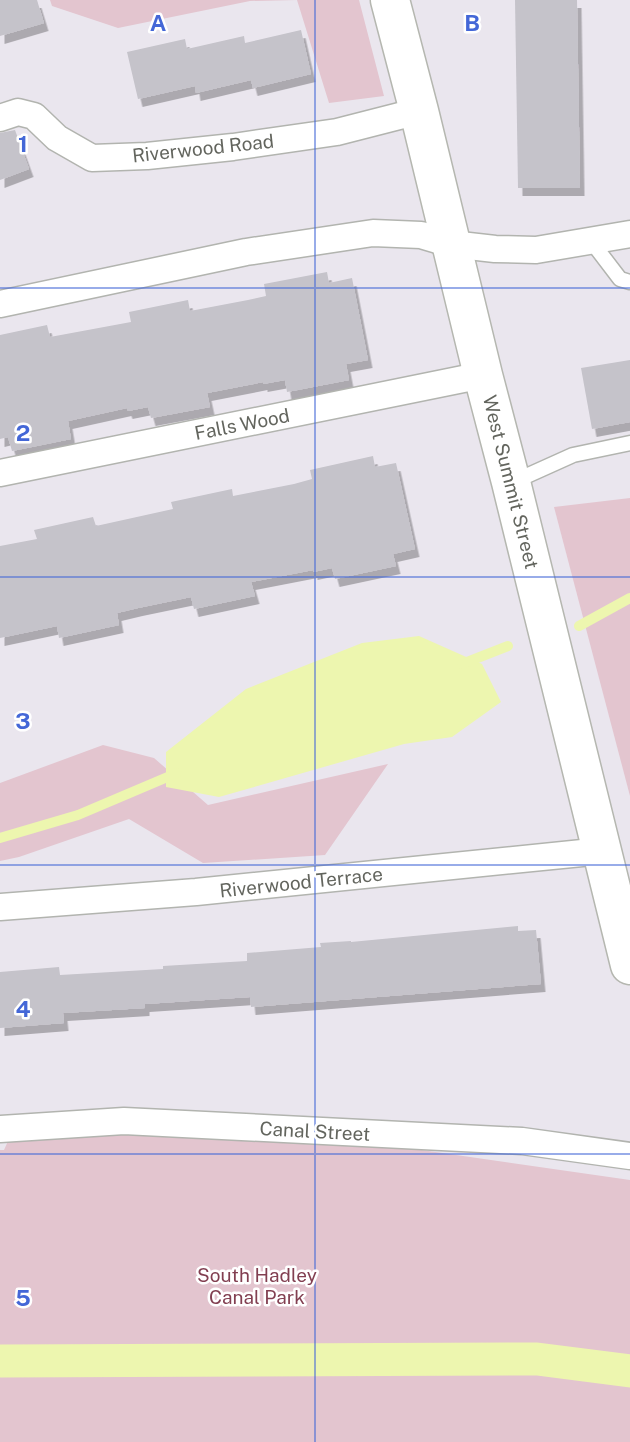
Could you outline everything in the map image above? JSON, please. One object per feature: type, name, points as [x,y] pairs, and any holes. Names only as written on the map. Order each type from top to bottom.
[{"type":"street","name":"West Summit Street","points":[[390,0],[630,965]]},
{"type":"street","name":"Riverwood Road","points":[[0,118],[18,112],[34,116],[57,138],[92,158],[147,156],[233,147],[337,132],[419,111]]},
{"type":"street","points":[[0,303],[246,252],[373,233],[421,235],[451,244],[495,249],[536,250],[630,234]]},
{"type":"street","name":"Falls Wood","points":[[0,472],[483,376]]},
{"type":"street","name":"Riverwood Terrace","points":[[0,907],[196,892],[602,851]]},
{"type":"street","name":"Canal Street","points":[[0,1129],[124,1121],[522,1141],[630,1156]]},
{"type":"lane","points":[[591,241],[620,279],[630,282]]},
{"type":"lane","points":[[511,482],[573,455],[630,443]]},
{"type":"green space","points":[[50,0],[297,0],[250,1],[118,28],[52,6]]},
{"type":"green space","points":[[297,0],[359,0],[384,96],[329,103]]},
{"type":"green space","points":[[630,498],[630,796],[554,507]]},
{"type":"green space","points":[[103,745],[154,758],[208,805],[388,764],[325,855],[203,863],[129,819],[0,861],[0,783]]},
{"type":"green space","name":"South Hadley Canal Park","points":[[14,1128],[276,1129],[630,1180],[630,1442],[0,1442],[0,1150],[4,1150]]},
{"type":"shaded area","points":[[419,636],[482,664],[501,702],[452,737],[404,744],[219,797],[166,787],[166,752],[246,689],[362,643]]},
{"type":"building","points":[[0,0],[37,0],[44,23],[0,36]]},
{"type":"building","points":[[515,0],[577,0],[580,188],[518,188]]},
{"type":"building","points":[[301,30],[311,74],[253,88],[251,80],[196,93],[195,86],[138,99],[127,52],[185,39],[187,49],[244,36],[245,43]]},
{"type":"building","points":[[15,130],[29,169],[0,180],[0,133]]},
{"type":"building","points":[[327,272],[329,283],[352,278],[368,360],[346,364],[349,380],[287,392],[285,380],[263,382],[207,393],[210,407],[151,418],[148,407],[128,411],[127,408],[68,421],[71,439],[12,451],[8,437],[0,439],[0,335],[47,325],[50,337],[131,322],[129,312],[188,300],[190,311],[248,300],[266,296],[264,284]]},
{"type":"building","points":[[630,360],[630,422],[592,429],[581,368]]},
{"type":"building","points":[[373,456],[375,467],[396,463],[415,549],[393,554],[396,566],[335,579],[332,568],[313,570],[251,582],[255,596],[194,609],[191,597],[138,608],[117,613],[119,625],[59,638],[57,626],[0,638],[0,546],[37,539],[34,530],[93,517],[96,526],[173,509],[171,502],[232,489],[233,496],[294,484],[312,479],[310,470]]},
{"type":"building","points":[[518,926],[518,931],[536,930],[541,984],[251,1007],[250,997],[145,1004],[145,1008],[63,1013],[64,1023],[0,1028],[0,972],[59,967],[60,975],[163,969],[163,966],[247,961],[247,953],[321,947],[320,943]]},
{"type":"waterway","points":[[579,626],[630,598]]},
{"type":"waterway","points":[[462,664],[508,646]]},
{"type":"waterway","points":[[0,838],[78,815],[177,773]]},
{"type":"waterway","points":[[0,1361],[537,1359],[630,1371]]}]
